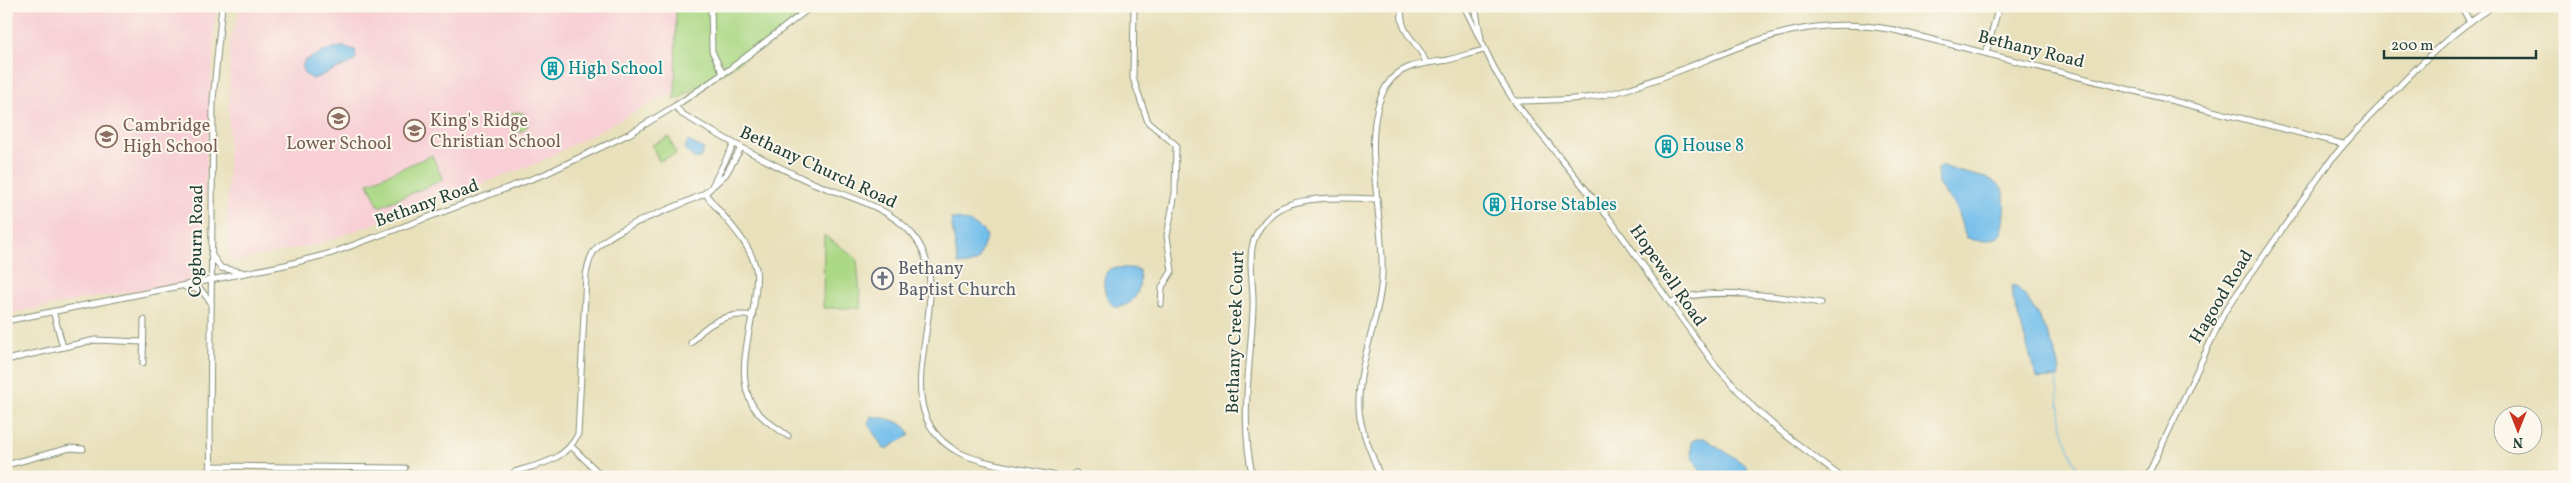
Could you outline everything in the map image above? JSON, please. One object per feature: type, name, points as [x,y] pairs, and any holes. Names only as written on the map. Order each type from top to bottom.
[{"type":"street","name":"Cogburn Road","points":[[211,477],[210,280],[213,100],[222,6]]},
{"type":"street","points":[[711,6],[712,51],[723,74]]},
{"type":"street","name":"Bethany Road","points":[[6,321],[333,253],[545,174],[629,134],[675,106],[723,74],[812,6]]},
{"type":"street","points":[[1134,6],[1133,78],[1135,88],[1146,110],[1148,122],[1176,145],[1176,193],[1167,236],[1172,271],[1162,287],[1161,304]]},
{"type":"street","points":[[1402,6],[1406,34],[1422,50],[1426,63]]},
{"type":"street","name":"Hopewell Road","points":[[1464,6],[1484,50],[1514,101],[1609,218],[1715,365],[1748,402],[1779,430],[1841,477]]},
{"type":"street","name":"Hopewell Road","points":[[1475,6],[1481,42]]},
{"type":"street","points":[[1986,53],[1999,6]]},
{"type":"street","points":[[2461,6],[2470,22]]},
{"type":"street","points":[[2343,144],[2429,56],[2492,6]]},
{"type":"street","name":"Bethany Road","points":[[1514,101],[1574,99],[1610,94],[1772,35],[1818,25],[1873,26],[2343,144]]},
{"type":"street","points":[[1380,477],[1359,410],[1366,355],[1376,319],[1382,276],[1373,129],[1387,85],[1397,74],[1410,67],[1449,60],[1484,50]]},
{"type":"street","name":"Bethany Church Road","points":[[675,106],[682,114],[741,148],[807,180],[882,210],[902,224],[920,247],[929,275],[929,303],[919,395],[922,411],[931,428],[948,445],[971,457],[1061,477]]},
{"type":"street","points":[[514,472],[556,459],[572,447],[578,434],[581,419],[586,275],[591,256],[606,240],[706,193],[734,144]]},
{"type":"street","name":"Hagood Road","points":[[2147,477],[2225,311],[2343,144]]},
{"type":"street","points":[[710,188],[726,174],[741,148]]},
{"type":"street","points":[[706,193],[742,240],[755,267],[757,282],[745,367],[753,406],[764,418],[788,436]]},
{"type":"street","name":"Bethany Creek Court","points":[[1253,477],[1247,444],[1246,422],[1253,305],[1252,251],[1255,236],[1270,216],[1289,204],[1321,200],[1378,199]]},
{"type":"street","points":[[211,253],[217,265],[224,270],[247,272]]},
{"type":"street","points":[[179,286],[199,289],[210,301]]},
{"type":"street","points":[[1670,303],[1682,298],[1755,294],[1821,303]]},
{"type":"street","points":[[53,311],[63,347]]},
{"type":"street","points":[[691,343],[704,329],[717,321],[738,314],[753,316]]},
{"type":"street","points":[[143,363],[144,320]]},
{"type":"street","points":[[6,360],[96,340],[143,342]]},
{"type":"street","points":[[572,447],[603,477]]},
{"type":"street","points":[[6,465],[70,448],[83,449]]},
{"type":"street","points":[[210,466],[405,468]]},
{"type":"shaded area","name":"Cambridge High School","points":[[6,6],[216,6],[204,207],[203,282],[101,296],[6,314]]},
{"type":"shaded area","name":"King's Ridge Christian School","points":[[241,6],[676,6],[675,93],[659,99],[538,163],[322,243],[231,262],[227,242],[230,43]]},
{"type":"green space","points":[[676,6],[814,6],[728,70],[675,100]]},
{"type":"green space","points":[[518,112],[525,115],[528,122],[525,129],[518,132],[511,129],[508,122],[511,115]]},
{"type":"green space","points":[[669,137],[676,154],[659,161],[652,145]]},
{"type":"green space","points":[[432,155],[443,180],[379,207],[368,183]]},
{"type":"green space","points":[[824,235],[857,259],[861,308],[823,308]]},
{"type":"water","points":[[343,47],[355,50],[356,58],[353,62],[313,79],[304,74],[302,67],[304,61],[332,48]]},
{"type":"water","points":[[688,141],[704,149],[700,158],[695,159],[684,149]]},
{"type":"water","points":[[1944,166],[1987,178],[1996,182],[2001,188],[2004,197],[2004,213],[2001,235],[1984,241],[1966,237],[1956,208],[1938,184],[1937,169]]},
{"type":"water","points":[[951,219],[971,223],[981,229],[987,236],[978,261],[969,265],[958,264]]},
{"type":"water","points":[[1112,268],[1139,270],[1138,290],[1133,300],[1128,304],[1115,307],[1108,299],[1104,281],[1108,271]]},
{"type":"water","points":[[2012,285],[2019,289],[2027,298],[2044,326],[2057,357],[2060,369],[2059,377],[2038,379],[2036,376],[2012,295]]},
{"type":"water","points":[[871,416],[900,423],[908,430],[910,435],[884,449],[868,424]]},
{"type":"water","points":[[1704,438],[1744,464],[1747,468],[1746,477],[1704,477],[1691,455],[1692,441]]},
{"type":"waterway","points":[[2056,378],[2062,428],[2080,477]]},
{"type":"place","name":"High School","points":[[552,69]]},
{"type":"place","name":"Lower School","points":[[339,119]]},
{"type":"place","name":"King's Ridge Christian School","points":[[414,131]]},
{"type":"place","name":"Cambridge High School","points":[[107,136]]},
{"type":"place","name":"House 8","points":[[1666,146]]},
{"type":"place","name":"Horse Stables","points":[[1494,205]]},
{"type":"place","name":"Bethany Baptist Church","points":[[882,279]]}]
